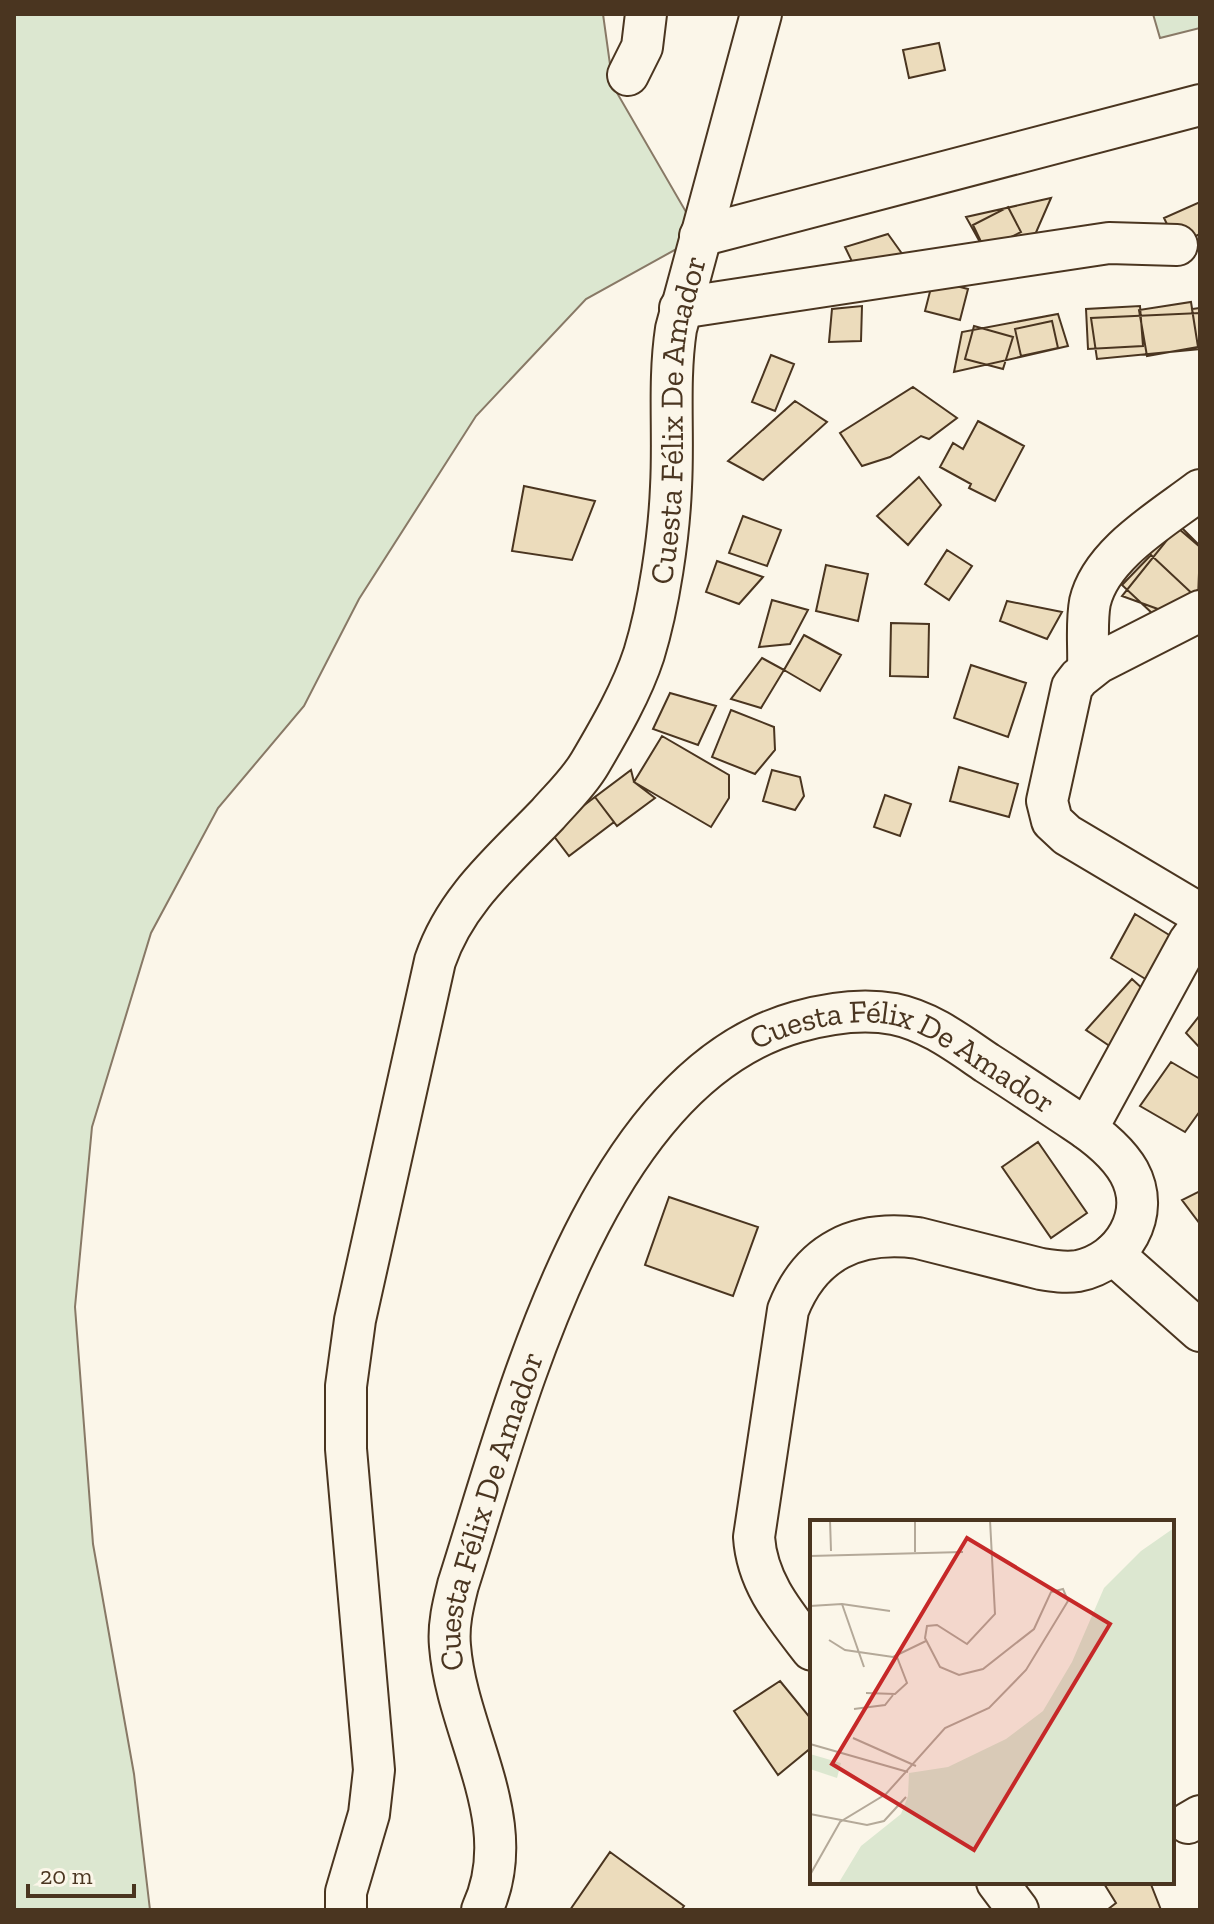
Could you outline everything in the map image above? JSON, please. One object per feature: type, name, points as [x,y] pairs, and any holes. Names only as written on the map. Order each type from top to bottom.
[{"type":"street","points":[[628,75],[642,47],[646,14]]},
{"type":"street","name":"Cuesta Félix De Amador","points":[[346,1910],[346,1892],[369,1814],[374,1770],[346,1449],[346,1386],[355,1320],[442,942],[450,924],[472,893],[581,777],[630,688],[644,653],[668,523],[671,372],[680,308],[761,14]]},
{"type":"street","points":[[700,236],[1200,105]]},
{"type":"street","points":[[680,308],[1109,243],[1177,245]]},
{"type":"street","points":[[1088,670],[1090,606],[1103,571],[1132,543],[1200,490]]},
{"type":"street","points":[[1200,611],[1088,670],[1079,678],[1069,697],[1047,801],[1052,821],[1067,835],[1200,914]]},
{"type":"street","points":[[1087,1129],[1200,927]]},
{"type":"street","name":"Cuesta Félix De Amador","points":[[482,1910],[493,1882],[497,1847],[491,1811],[453,1667],[450,1627],[453,1606],[543,1322],[573,1257],[624,1165],[682,1092],[729,1052],[782,1026],[842,1011],[869,1011],[897,1015],[943,1034],[1087,1129],[1129,1171],[1138,1206],[1135,1224],[1126,1240],[1113,1254],[1096,1265],[1078,1271],[1059,1272],[918,1238],[880,1237],[859,1240],[839,1248],[806,1273],[795,1290],[786,1320],[754,1537],[755,1555],[768,1588],[810,1647]]},
{"type":"street","points":[[1113,1254],[1200,1331]]},
{"type":"street","points":[[998,1884],[1018,1910]]},
{"type":"green space","points":[[14,14],[603,14],[613,86],[700,236],[586,299],[476,416],[359,599],[304,706],[218,808],[151,933],[92,1127],[75,1307],[93,1544],[134,1774],[150,1910],[14,1910]]},
{"type":"green space","points":[[1153,14],[1200,14],[1200,28],[1160,38]]},
{"type":"building","points":[[939,43],[945,70],[909,78],[903,50]]},
{"type":"building","points":[[1051,198],[1031,244],[981,244],[966,217]]},
{"type":"building","points":[[1200,202],[1200,234],[1177,245],[1164,218]]},
{"type":"building","points":[[1008,207],[1021,232],[985,250],[973,225]]},
{"type":"building","points":[[888,234],[903,255],[859,276],[845,247]]},
{"type":"building","points":[[933,280],[968,289],[960,320],[925,311]]},
{"type":"building","points":[[1191,302],[1198,347],[1147,356],[1139,310]]},
{"type":"building","points":[[862,306],[861,341],[829,342],[832,309]]},
{"type":"building","points":[[1140,306],[1143,346],[1088,349],[1086,309]]},
{"type":"building","points":[[1200,308],[1200,347],[1198,347],[1192,309]]},
{"type":"building","points":[[1200,313],[1200,349],[1097,359],[1091,318]]},
{"type":"building","points":[[1058,314],[1068,346],[954,372],[962,332]]},
{"type":"building","points":[[1052,321],[1058,348],[1021,356],[1015,329]]},
{"type":"building","points":[[974,326],[1013,337],[1003,369],[965,359]]},
{"type":"building","points":[[771,355],[794,364],[775,411],[752,402]]},
{"type":"building","points":[[913,387],[957,418],[929,439],[921,436],[890,457],[862,466],[840,433]]},
{"type":"building","points":[[795,401],[827,422],[763,480],[728,461]]},
{"type":"building","points":[[978,421],[1024,446],[995,501],[969,488],[971,484],[940,467],[953,443],[963,449]]},
{"type":"building","points":[[919,477],[941,505],[908,545],[877,516]]},
{"type":"building","points":[[524,486],[595,501],[572,560],[512,551]]},
{"type":"building","points":[[743,516],[781,530],[767,566],[729,553]]},
{"type":"building","points":[[1172,523],[1200,547],[1198,599],[1147,553]]},
{"type":"building","points":[[1179,525],[1200,546],[1200,588],[1169,613],[1122,596]]},
{"type":"building","points":[[947,550],[972,566],[949,600],[925,584]]},
{"type":"building","points":[[1151,555],[1198,599],[1169,629],[1122,585]]},
{"type":"building","points":[[717,561],[763,577],[739,604],[706,592]]},
{"type":"building","points":[[826,565],[868,574],[858,621],[816,611]]},
{"type":"building","points":[[772,600],[808,610],[790,644],[759,647]]},
{"type":"building","points":[[1007,601],[1062,612],[1047,639],[1000,621]]},
{"type":"building","points":[[891,623],[929,624],[928,677],[890,676]]},
{"type":"building","points":[[804,635],[841,655],[820,691],[784,670]]},
{"type":"building","points":[[762,658],[784,670],[761,708],[731,699]]},
{"type":"building","points":[[971,665],[1026,683],[1008,737],[954,718]]},
{"type":"building","points":[[670,693],[716,706],[698,745],[653,729]]},
{"type":"building","points":[[731,710],[774,727],[775,750],[755,774],[712,757]]},
{"type":"building","points":[[662,736],[729,775],[729,798],[711,827],[634,782]]},
{"type":"building","points":[[959,767],[1018,784],[1009,817],[950,801]]},
{"type":"building","points":[[631,770],[634,782],[655,798],[617,826],[595,797]]},
{"type":"building","points":[[772,770],[800,777],[804,796],[795,810],[763,801]]},
{"type":"building","points":[[885,795],[911,804],[900,836],[874,827]]},
{"type":"building","points":[[595,797],[614,822],[569,856],[550,831]]},
{"type":"building","points":[[1135,914],[1179,941],[1152,983],[1111,958]]},
{"type":"building","points":[[1132,979],[1157,1002],[1114,1049],[1086,1030]]},
{"type":"building","points":[[1200,1015],[1200,1048],[1186,1033]]},
{"type":"building","points":[[1171,1062],[1200,1079],[1200,1111],[1185,1132],[1140,1106]]},
{"type":"building","points":[[1038,1142],[1087,1213],[1051,1238],[1002,1167]]},
{"type":"building","points":[[1200,1191],[1200,1224],[1182,1200]]},
{"type":"building","points":[[669,1197],[758,1227],[733,1296],[645,1265]]},
{"type":"building","points":[[780,1681],[810,1718],[810,1749],[778,1775],[734,1711]]},
{"type":"building","points":[[610,1852],[684,1906],[681,1910],[570,1910]]},
{"type":"building","points":[[1104,1884],[1151,1884],[1161,1910],[1107,1910],[1116,1903]]}]
